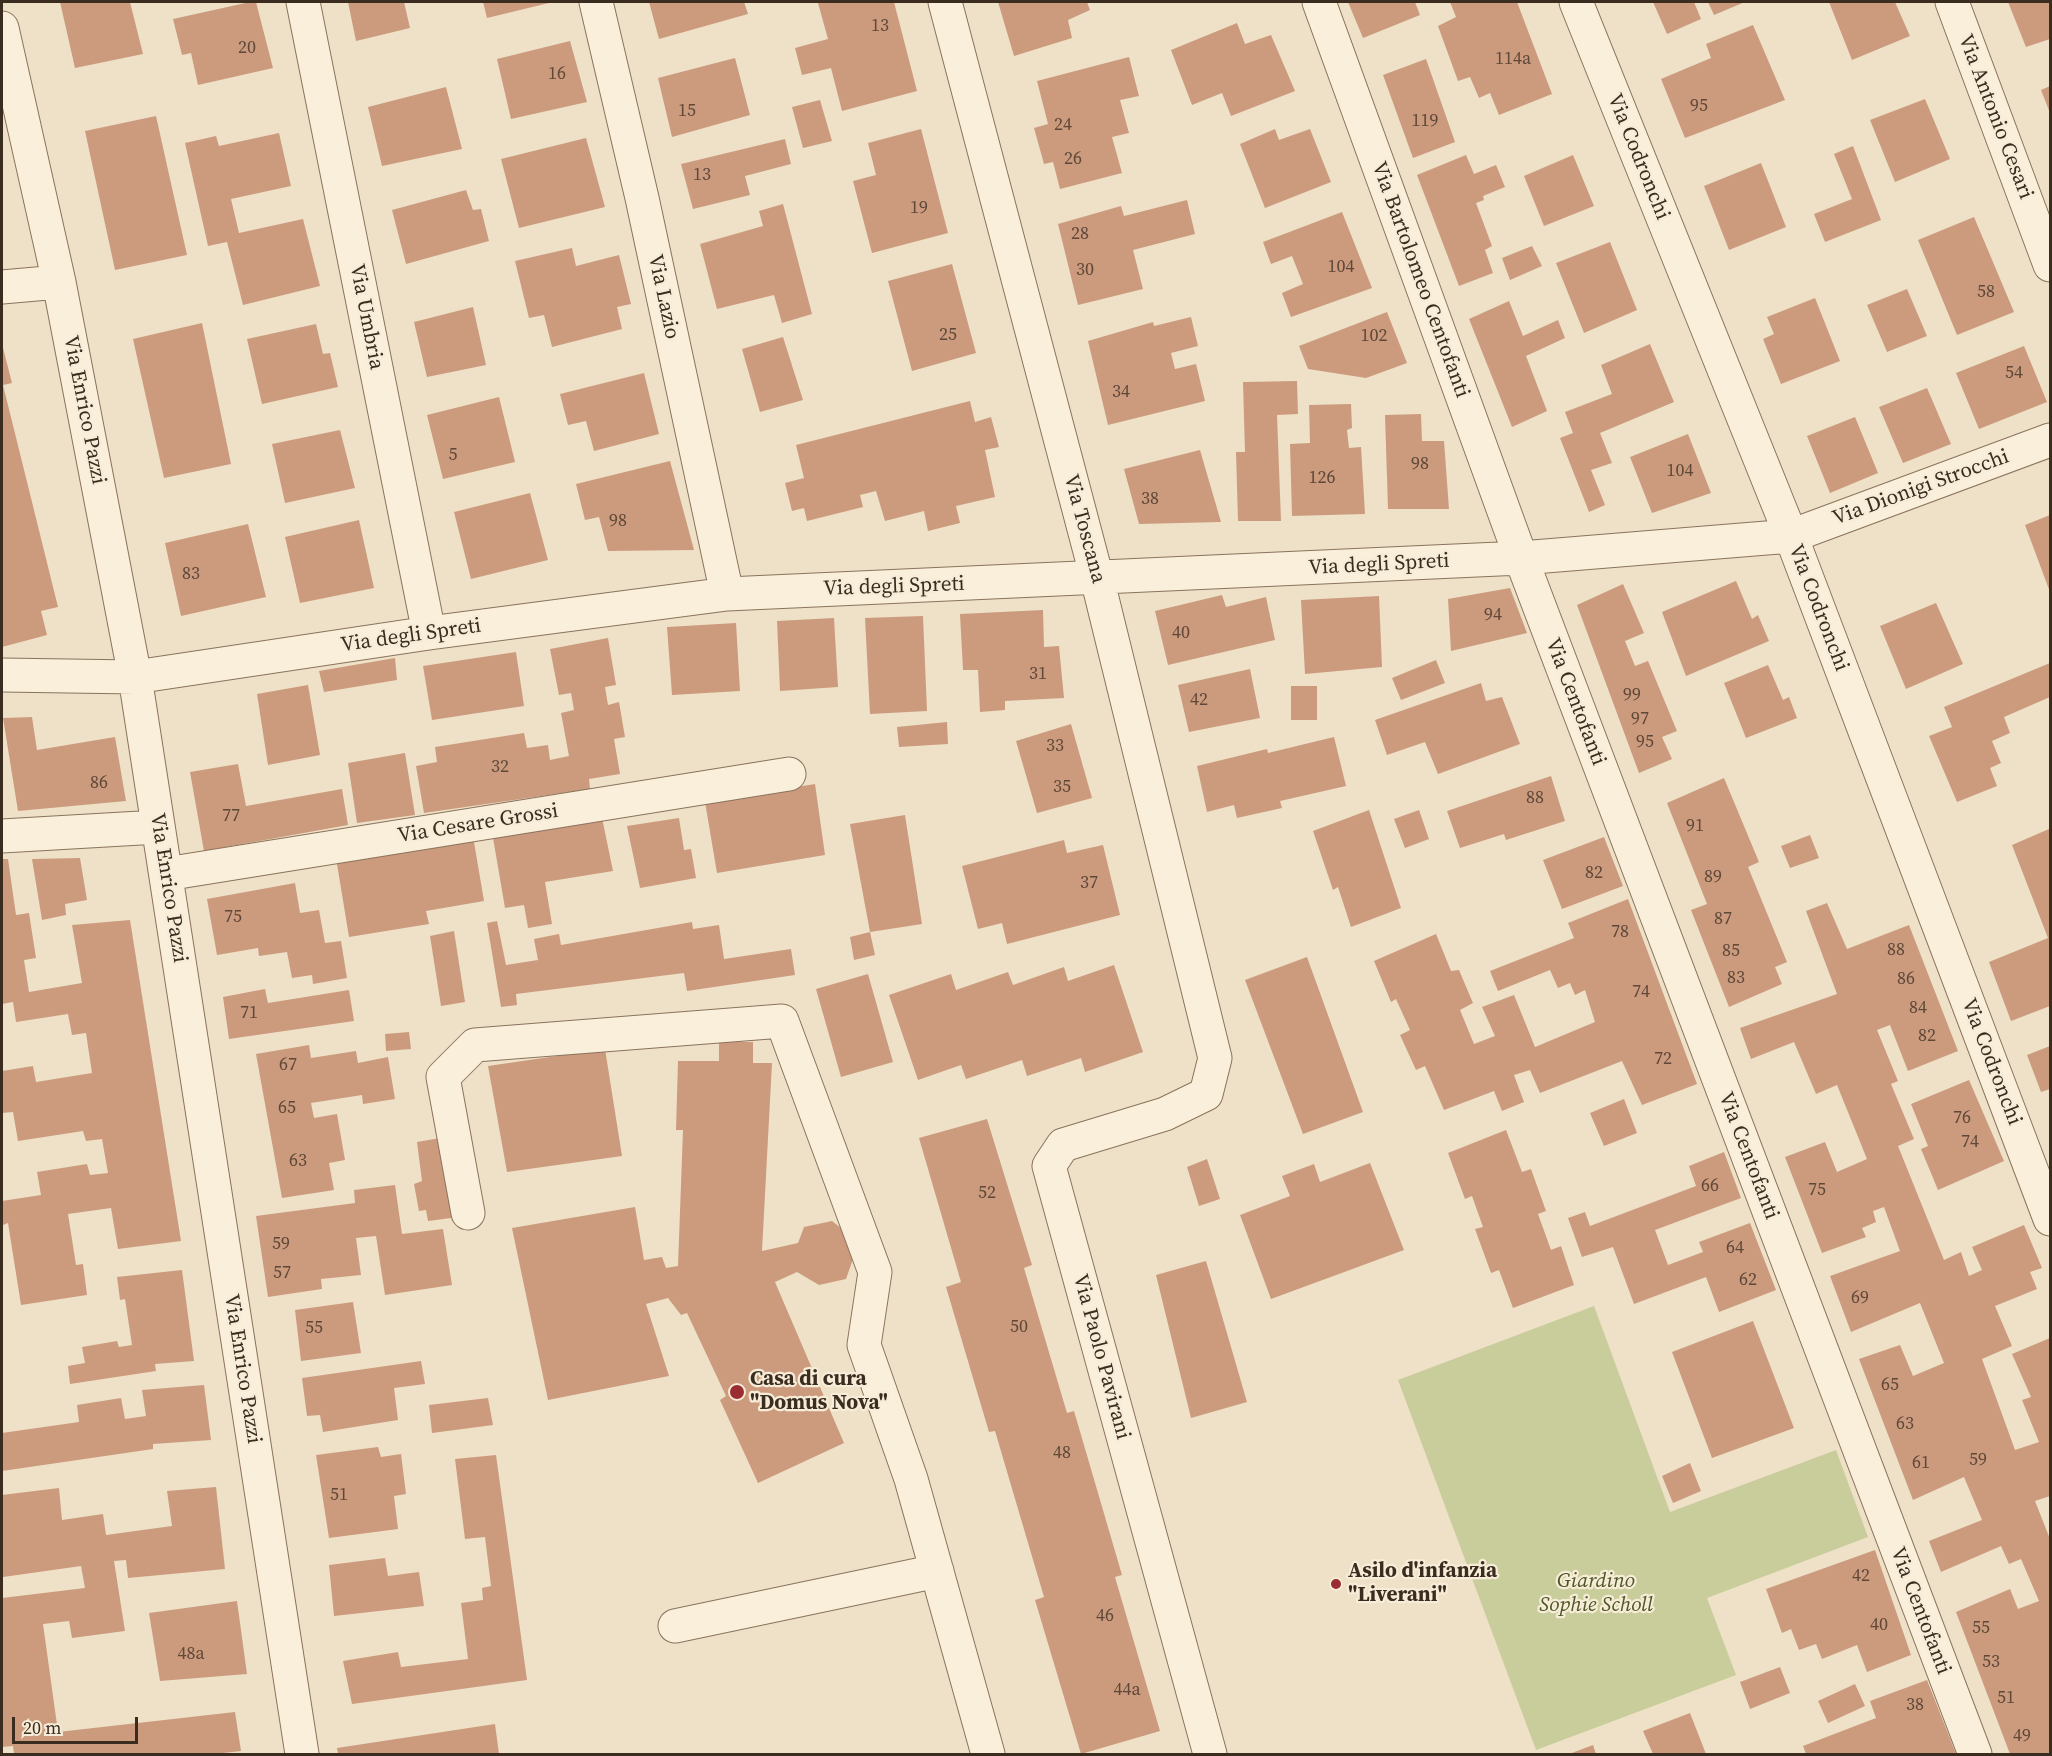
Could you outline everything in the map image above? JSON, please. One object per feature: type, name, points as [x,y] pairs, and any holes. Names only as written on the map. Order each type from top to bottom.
[{"type":"street","name":"Via Umbria","points":[[303,2],[429,633]]},
{"type":"street","name":"Via Lazio","points":[[596,2],[642,198],[727,594]]},
{"type":"street","name":"Via Toscana","points":[[945,2],[1097,578],[1215,1058]]},
{"type":"street","name":"Via Bartolomeo Centofanti","points":[[1319,2],[1521,558]]},
{"type":"street","name":"Via Codronchi","points":[[1576,2],[1791,536],[2050,1219]]},
{"type":"street","name":"Via Antonio Cesari","points":[[1952,2],[2050,265]]},
{"type":"street","name":"Via Enrico Pazzi","points":[[2,28],[59,282],[135,677],[302,1755]]},
{"type":"street","points":[[2,287],[59,282]]},
{"type":"street","name":"Via Dionigi Strocchi","points":[[1791,536],[2050,440]]},
{"type":"street","name":"Via degli Spreti","points":[[2,675],[135,677],[429,633],[727,594],[1521,558],[1791,536]]},
{"type":"street","name":"Via Centofanti","points":[[1521,558],[1975,1755]]},
{"type":"street","name":"Via Cesare Grossi","points":[[166,874],[789,774]]},
{"type":"street","points":[[2,836],[158,827]]},
{"type":"street","points":[[468,1213],[443,1077],[476,1046],[782,1021],[875,1272],[864,1345],[911,1479],[988,1755]]},
{"type":"street","name":"Via Paolo Pavirani","points":[[1210,1755],[1049,1166],[1063,1145],[1165,1114],[1206,1094],[1215,1058]]},
{"type":"street","points":[[675,1626],[937,1571]]},
{"type":"green space","name":"Giardino Sophie Scholl","points":[[1594,1306],[1670,1512],[1836,1450],[1868,1537],[1707,1598],[1736,1675],[1536,1750],[1398,1380]]},
{"type":"building","points":[[60,2],[130,2],[143,54],[75,68]]},
{"type":"building","points":[[256,2],[273,68],[198,85],[191,53],[182,55],[173,19]]},
{"type":"building","points":[[348,2],[404,2],[410,28],[356,41]]},
{"type":"building","points":[[483,2],[553,2],[487,18]]},
{"type":"building","points":[[649,2],[744,2],[748,14],[659,39]]},
{"type":"building","points":[[894,2],[917,91],[842,111],[831,68],[802,75],[795,48],[828,39],[818,3]]},
{"type":"building","points":[[998,2],[1087,2],[1090,10],[1068,20],[1072,38],[1014,56]]},
{"type":"building","points":[[1348,2],[1415,2],[1420,15],[1363,38]]},
{"type":"building","points":[[1450,2],[1517,2],[1552,94],[1499,115],[1490,93],[1479,98],[1470,77],[1458,81],[1438,26],[1456,17]]},
{"type":"building","points":[[1653,2],[1694,2],[1701,19],[1667,34]]},
{"type":"building","points":[[1708,2],[1745,2],[1714,15]]},
{"type":"building","points":[[1829,2],[1895,2],[1910,36],[1852,60]]},
{"type":"building","points":[[2008,2],[2050,2],[2050,39],[2026,47]]},
{"type":"building","points":[[1237,23],[1245,44],[1271,35],[1295,91],[1231,116],[1222,93],[1192,105],[1171,50]]},
{"type":"building","points":[[1753,25],[1785,100],[1685,138],[1661,79],[1711,58],[1706,44]]},
{"type":"building","points":[[570,41],[587,102],[511,119],[497,59]]},
{"type":"building","points":[[1129,57],[1139,96],[1120,100],[1129,133],[1112,137],[1122,173],[1060,189],[1053,162],[1044,164],[1034,128],[1048,124],[1037,81]]},
{"type":"building","points":[[735,58],[750,115],[672,137],[658,78]]},
{"type":"building","points":[[1426,59],[1455,142],[1413,158],[1383,75]]},
{"type":"building","points":[[2050,86],[2050,113],[2041,90]]},
{"type":"building","points":[[446,87],[462,149],[382,166],[368,107]]},
{"type":"building","points":[[1925,99],[1950,159],[1895,182],[1870,120]]},
{"type":"building","points":[[820,100],[832,141],[803,148],[792,107]]},
{"type":"building","points":[[156,116],[187,255],[115,270],[85,131]]},
{"type":"building","points":[[921,129],[948,233],[872,253],[853,181],[876,175],[868,143]]},
{"type":"building","points":[[1275,129],[1279,140],[1310,129],[1331,182],[1265,208],[1240,144]]},
{"type":"building","points":[[279,133],[291,186],[231,199],[239,233],[303,219],[320,286],[243,305],[227,242],[208,246],[185,143],[216,136],[219,146]]},
{"type":"building","points":[[586,138],[605,207],[519,228],[501,159]]},
{"type":"building","points":[[785,139],[791,164],[745,176],[750,195],[693,209],[681,164]]},
{"type":"building","points":[[1853,146],[1881,220],[1825,242],[1814,214],[1852,199],[1834,154]]},
{"type":"building","points":[[1466,155],[1474,174],[1496,165],[1505,187],[1483,196],[1484,200],[1476,203],[1492,246],[1485,250],[1493,273],[1459,286],[1417,175]]},
{"type":"building","points":[[1573,155],[1594,206],[1544,226],[1524,176]]},
{"type":"building","points":[[1761,163],[1786,227],[1729,250],[1704,186]]},
{"type":"building","points":[[466,190],[473,210],[481,209],[489,241],[406,264],[392,210]]},
{"type":"building","points":[[1187,200],[1195,234],[1133,250],[1143,289],[1078,305],[1058,224],[1121,206],[1124,216]]},
{"type":"building","points":[[783,204],[812,314],[782,323],[774,295],[717,309],[700,244],[763,226],[759,211]]},
{"type":"building","points":[[1342,212],[1372,288],[1291,317],[1282,293],[1303,284],[1292,256],[1271,264],[1263,242]]},
{"type":"building","points":[[1974,217],[2014,312],[1957,335],[1918,240]]},
{"type":"building","points":[[1610,242],[1637,310],[1584,333],[1556,263]]},
{"type":"building","points":[[1532,246],[1542,266],[1510,280],[1502,258]]},
{"type":"building","points":[[572,248],[576,266],[619,255],[631,304],[617,307],[622,329],[552,347],[544,315],[529,318],[515,261]]},
{"type":"building","points":[[952,264],[976,353],[912,371],[888,281]]},
{"type":"building","points":[[1907,289],[1927,336],[1887,352],[1867,305]]},
{"type":"building","points":[[1815,298],[1840,361],[1781,384],[1763,339],[1774,334],[1767,317]]},
{"type":"building","points":[[1509,301],[1523,336],[1558,320],[1565,338],[1526,356],[1547,411],[1512,427],[1469,319]]},
{"type":"building","points":[[473,307],[486,365],[427,377],[414,322]]},
{"type":"building","points":[[1387,312],[1407,363],[1366,378],[1308,369],[1299,346]]},
{"type":"building","points":[[1191,317],[1198,346],[1171,353],[1175,369],[1196,364],[1205,401],[1108,425],[1088,341],[1153,322],[1154,326]]},
{"type":"building","points":[[202,323],[231,464],[164,478],[133,339]]},
{"type":"building","points":[[316,324],[323,354],[330,353],[338,387],[262,404],[247,339]]},
{"type":"building","points":[[783,337],[803,400],[760,412],[742,349]]},
{"type":"building","points":[[2,344],[12,383],[3,385],[58,607],[41,611],[47,635],[2,647]]},
{"type":"building","points":[[1650,344],[1674,402],[1600,433],[1612,463],[1591,470],[1605,505],[1589,512],[1560,438],[1573,433],[1565,412],[1612,394],[1601,365]]},
{"type":"building","points":[[2024,346],[2047,402],[1979,429],[1956,373]]},
{"type":"building","points":[[644,373],[659,434],[594,451],[586,421],[568,425],[560,394]]},
{"type":"building","points":[[1297,381],[1298,414],[1277,415],[1281,521],[1238,521],[1236,452],[1245,452],[1243,382]]},
{"type":"building","points":[[1927,388],[1951,444],[1903,463],[1879,407]]},
{"type":"building","points":[[499,397],[515,462],[443,479],[427,415]]},
{"type":"building","points":[[970,401],[975,422],[991,417],[999,447],[985,450],[995,497],[956,506],[960,523],[928,531],[924,511],[885,521],[876,491],[860,495],[863,507],[807,521],[804,508],[792,511],[785,483],[804,478],[796,445]]},
{"type":"building","points":[[1351,404],[1352,428],[1347,430],[1349,448],[1361,447],[1365,514],[1292,516],[1290,444],[1310,443],[1309,405]]},
{"type":"building","points":[[1421,414],[1422,441],[1444,441],[1449,509],[1388,509],[1385,415]]},
{"type":"building","points":[[1855,417],[1878,473],[1830,493],[1807,436]]},
{"type":"building","points":[[340,430],[355,488],[285,503],[272,444]]},
{"type":"building","points":[[1688,434],[1711,493],[1652,513],[1630,457]]},
{"type":"building","points":[[1200,450],[1221,522],[1139,524],[1124,469]]},
{"type":"building","points":[[670,461],[694,550],[608,551],[599,517],[585,520],[576,484]]},
{"type":"building","points":[[530,493],[548,560],[471,579],[454,512]]},
{"type":"building","points":[[2050,515],[2050,592],[2025,525]]},
{"type":"building","points":[[359,520],[374,588],[300,603],[285,537]]},
{"type":"building","points":[[248,524],[266,597],[181,616],[165,543]]},
{"type":"building","points":[[1736,581],[1752,619],[1758,615],[1769,641],[1686,676],[1662,612]]},
{"type":"building","points":[[1623,584],[1644,633],[1625,641],[1635,666],[1648,661],[1677,731],[1662,737],[1672,759],[1639,773],[1577,605]]},
{"type":"building","points":[[1510,588],[1527,633],[1451,651],[1448,599]]},
{"type":"building","points":[[1222,595],[1226,607],[1266,597],[1275,640],[1168,665],[1155,611]]},
{"type":"building","points":[[1379,596],[1382,667],[1305,674],[1301,600]]},
{"type":"building","points":[[1936,603],[1963,664],[1906,689],[1880,626]]},
{"type":"building","points":[[1043,610],[1044,647],[1059,646],[1064,698],[1005,701],[1005,710],[980,712],[978,670],[963,670],[960,614]]},
{"type":"building","points":[[923,616],[927,711],[870,714],[865,618]]},
{"type":"building","points":[[834,618],[838,687],[780,691],[777,621]]},
{"type":"building","points":[[736,623],[740,691],[672,695],[667,627]]},
{"type":"building","points":[[608,638],[616,685],[605,687],[608,705],[619,702],[625,737],[614,739],[620,774],[589,779],[590,789],[424,813],[416,766],[437,762],[435,747],[524,733],[527,748],[548,745],[550,760],[569,756],[561,713],[574,710],[571,693],[559,695],[550,649]]},
{"type":"building","points":[[516,652],[524,706],[432,720],[423,666]]},
{"type":"building","points":[[395,658],[397,680],[324,692],[319,671]]},
{"type":"building","points":[[1436,660],[1445,683],[1401,700],[1392,678]]},
{"type":"building","points":[[2050,663],[2050,697],[2004,717],[2010,733],[1992,741],[2001,763],[1990,768],[1997,786],[1957,802],[1929,736],[1952,727],[1944,707]]},
{"type":"building","points":[[1768,665],[1783,700],[1789,697],[1797,718],[1746,738],[1724,683]]},
{"type":"building","points":[[1250,669],[1260,718],[1189,732],[1178,685]]},
{"type":"building","points":[[1481,683],[1486,701],[1502,697],[1520,744],[1438,774],[1425,742],[1387,755],[1375,720]]},
{"type":"building","points":[[308,685],[320,755],[268,765],[257,694]]},
{"type":"building","points":[[1291,686],[1317,686],[1317,720],[1291,720]]},
{"type":"building","points":[[32,717],[37,750],[115,737],[126,801],[18,811],[3,718]]},
{"type":"building","points":[[947,722],[948,744],[899,747],[897,727]]},
{"type":"building","points":[[1071,724],[1092,798],[1037,813],[1016,741]]},
{"type":"building","points":[[1334,737],[1346,786],[1280,801],[1282,808],[1237,818],[1234,805],[1207,812],[1197,766],[1267,749],[1268,753]]},
{"type":"building","points":[[405,753],[415,815],[357,823],[348,763]]},
{"type":"building","points":[[238,764],[246,806],[342,789],[348,825],[204,851],[190,772]]},
{"type":"building","points":[[1551,776],[1565,821],[1506,840],[1504,834],[1460,848],[1447,811]]},
{"type":"building","points":[[1724,778],[1759,862],[1748,867],[1787,962],[1775,967],[1782,984],[1729,1007],[1691,910],[1707,904],[1667,803]]},
{"type":"building","points":[[815,784],[825,855],[717,873],[705,802]]},
{"type":"building","points":[[1369,810],[1401,908],[1351,927],[1338,887],[1333,890],[1313,831]]},
{"type":"building","points":[[1419,810],[1429,839],[1405,848],[1394,819]]},
{"type":"building","points":[[601,813],[613,871],[545,882],[552,924],[528,928],[524,905],[505,908],[492,832]]},
{"type":"building","points":[[905,815],[922,924],[870,932],[850,824]]},
{"type":"building","points":[[679,818],[684,850],[691,849],[696,878],[640,888],[627,826]]},
{"type":"building","points":[[2049,829],[2050,1006],[2011,1021],[1989,962],[2048,938],[2012,845]]},
{"type":"building","points":[[1810,835],[1819,858],[1790,868],[1781,846]]},
{"type":"building","points":[[473,836],[484,901],[426,911],[429,924],[349,937],[336,858]]},
{"type":"building","points":[[1604,837],[1623,886],[1562,909],[1543,860]]},
{"type":"building","points":[[1064,840],[1067,853],[1103,845],[1120,915],[1007,944],[1002,923],[978,929],[962,866]]},
{"type":"building","points":[[80,858],[87,900],[65,904],[66,915],[42,920],[32,859]]},
{"type":"building","points":[[2,859],[8,859],[16,915],[29,913],[36,958],[24,960],[29,992],[82,983],[72,925],[130,920],[181,1241],[118,1249],[111,1208],[68,1214],[76,1265],[83,1264],[87,1295],[21,1305],[8,1223],[3,1225],[2,1201],[41,1195],[37,1172],[87,1164],[90,1175],[108,1173],[102,1139],[86,1141],[83,1131],[18,1141],[13,1112],[2,1113],[2,1071],[33,1066],[36,1082],[92,1073],[86,1033],[72,1035],[68,1014],[16,1022],[13,1002],[2,1004]]},
{"type":"building","points":[[295,883],[300,913],[319,910],[325,943],[341,941],[347,978],[313,984],[312,975],[292,978],[287,952],[259,956],[258,948],[217,955],[207,899]]},
{"type":"building","points":[[1628,899],[1697,1084],[1642,1105],[1622,1061],[1540,1093],[1530,1070],[1514,1075],[1524,1102],[1502,1111],[1494,1091],[1444,1110],[1425,1066],[1416,1070],[1400,1035],[1410,1030],[1396,999],[1391,1002],[1374,961],[1436,934],[1451,971],[1459,970],[1473,1003],[1460,1010],[1474,1044],[1495,1036],[1482,1007],[1514,995],[1535,1047],[1595,1022],[1585,990],[1575,995],[1570,983],[1558,988],[1550,970],[1498,991],[1490,971],[1574,938],[1568,923]]},
{"type":"building","points":[[1827,903],[1847,949],[1909,925],[1958,1051],[1908,1071],[1890,1025],[1877,1030],[1898,1081],[1891,1084],[1914,1139],[1898,1146],[1944,1260],[1961,1252],[1969,1276],[1982,1270],[1972,1247],[2024,1225],[2042,1268],[2030,1272],[2037,1289],[1995,1306],[2012,1346],[1982,1359],[2015,1450],[2039,1442],[2022,1400],[2031,1397],[2012,1354],[2050,1338],[2050,1496],[2035,1501],[2050,1539],[2050,1754],[2010,1754],[1956,1612],[2010,1589],[2018,1609],[2039,1601],[2021,1559],[2009,1564],[2001,1546],[1941,1572],[1929,1541],[1982,1520],[1964,1477],[1913,1500],[1859,1359],[1900,1345],[1913,1376],[1944,1363],[1920,1303],[1851,1332],[1830,1276],[1900,1251],[1884,1207],[1873,1211],[1876,1222],[1862,1228],[1866,1237],[1822,1253],[1785,1157],[1825,1142],[1837,1172],[1867,1159],[1837,1085],[1816,1094],[1794,1042],[1751,1059],[1740,1028],[1837,994],[1806,911]]},
{"type":"building","points":[[497,921],[506,965],[538,960],[534,939],[559,934],[561,945],[692,922],[693,929],[719,925],[724,959],[791,949],[795,975],[687,991],[684,973],[516,994],[517,1005],[501,1007],[487,923]]},
{"type":"building","points":[[454,931],[465,1002],[441,1006],[430,936]]},
{"type":"building","points":[[870,932],[875,955],[854,960],[850,937]]},
{"type":"building","points":[[1307,957],[1363,1112],[1303,1134],[1245,980]]},
{"type":"building","points":[[1114,965],[1143,1052],[1085,1072],[1081,1058],[1027,1076],[1022,1060],[966,1079],[961,1065],[918,1080],[889,995],[951,974],[956,990],[1008,972],[1013,985],[1064,967],[1068,981]]},
{"type":"building","points":[[868,974],[893,1062],[841,1077],[816,989]]},
{"type":"building","points":[[265,989],[268,1003],[349,990],[354,1021],[229,1039],[223,997]]},
{"type":"building","points":[[409,1032],[411,1049],[386,1051],[385,1034]]},
{"type":"building","points":[[719,1042],[753,1042],[753,1063],[772,1063],[762,1251],[798,1243],[804,1227],[832,1221],[859,1242],[846,1279],[819,1285],[797,1272],[775,1282],[844,1443],[758,1483],[720,1400],[726,1396],[687,1313],[681,1315],[668,1298],[646,1304],[669,1376],[548,1400],[512,1228],[635,1207],[644,1260],[662,1257],[666,1268],[678,1266],[683,1130],[676,1130],[678,1061],[719,1061]]},
{"type":"building","points":[[309,1045],[311,1058],[356,1051],[358,1063],[388,1057],[395,1099],[363,1104],[362,1095],[311,1103],[314,1118],[337,1114],[345,1160],[329,1163],[334,1190],[282,1198],[256,1054]]},
{"type":"building","points":[[2050,1046],[2050,1089],[2041,1092],[2027,1055]]},
{"type":"building","points":[[605,1049],[622,1156],[507,1172],[488,1066]]},
{"type":"building","points":[[1969,1080],[2004,1161],[1938,1190],[1921,1149],[1928,1146],[1911,1104]]},
{"type":"building","points":[[1624,1099],[1637,1133],[1604,1146],[1590,1113]]},
{"type":"building","points":[[987,1119],[1032,1265],[1024,1268],[1067,1413],[1074,1411],[1122,1575],[1115,1577],[1160,1731],[1081,1754],[1035,1600],[1044,1597],[995,1431],[989,1432],[946,1287],[961,1282],[919,1138]]},
{"type":"building","points":[[1506,1130],[1522,1172],[1531,1169],[1546,1211],[1538,1214],[1551,1250],[1561,1246],[1574,1285],[1513,1308],[1499,1270],[1491,1273],[1475,1229],[1483,1227],[1472,1196],[1465,1199],[1448,1153]]},
{"type":"building","points":[[446,1137],[459,1217],[428,1221],[426,1210],[419,1211],[414,1184],[422,1181],[417,1142]]},
{"type":"building","points":[[1724,1152],[1741,1198],[1655,1230],[1668,1265],[1703,1252],[1699,1242],[1750,1223],[1776,1290],[1719,1312],[1706,1277],[1634,1304],[1613,1247],[1582,1257],[1568,1218],[1585,1212],[1590,1226],[1696,1186],[1689,1166]]},
{"type":"building","points":[[1207,1159],[1220,1199],[1199,1206],[1187,1167]]},
{"type":"building","points":[[1370,1163],[1404,1250],[1271,1299],[1240,1215],[1290,1196],[1282,1176],[1314,1164],[1320,1182]]},
{"type":"building","points":[[395,1185],[402,1234],[443,1229],[452,1285],[385,1295],[376,1236],[356,1238],[361,1275],[321,1279],[322,1289],[268,1297],[256,1216],[355,1203],[354,1190]]},
{"type":"building","points":[[1206,1261],[1247,1402],[1191,1418],[1156,1275]]},
{"type":"building","points":[[182,1270],[194,1361],[155,1364],[156,1371],[70,1384],[68,1366],[85,1363],[82,1347],[117,1341],[119,1347],[132,1345],[125,1299],[120,1300],[117,1277]]},
{"type":"building","points":[[353,1302],[361,1353],[301,1361],[295,1310]]},
{"type":"building","points":[[1753,1321],[1794,1428],[1712,1458],[1672,1352]]},
{"type":"building","points":[[421,1361],[425,1384],[394,1388],[398,1420],[323,1432],[320,1415],[307,1416],[302,1378]]},
{"type":"building","points":[[204,1385],[211,1440],[153,1444],[153,1449],[2,1471],[2,1433],[79,1422],[77,1405],[121,1398],[125,1419],[146,1416],[142,1390]]},
{"type":"building","points":[[488,1398],[493,1425],[432,1433],[429,1405]]},
{"type":"building","points":[[378,1447],[381,1457],[401,1454],[406,1494],[394,1496],[398,1529],[329,1538],[316,1455]]},
{"type":"building","points":[[496,1455],[527,1680],[352,1704],[343,1661],[398,1652],[401,1667],[468,1659],[461,1603],[483,1600],[482,1588],[491,1586],[485,1537],[465,1539],[455,1459]]},
{"type":"building","points":[[1690,1463],[1701,1491],[1673,1503],[1662,1476]]},
{"type":"building","points":[[216,1487],[225,1569],[128,1578],[126,1560],[114,1561],[125,1631],[72,1638],[69,1621],[43,1624],[58,1732],[235,1712],[241,1751],[214,1754],[14,1754],[13,1746],[2,1747],[2,1598],[85,1588],[81,1566],[3,1577],[2,1495],[59,1488],[62,1520],[103,1514],[106,1535],[172,1526],[167,1491]]},
{"type":"building","points":[[1875,1550],[1911,1655],[1867,1672],[1857,1645],[1822,1659],[1816,1644],[1799,1650],[1791,1629],[1782,1633],[1766,1589]]},
{"type":"building","points":[[385,1558],[388,1576],[419,1572],[424,1606],[334,1616],[329,1565]]},
{"type":"building","points":[[237,1601],[247,1674],[160,1681],[149,1613]]},
{"type":"building","points":[[1780,1667],[1790,1693],[1750,1709],[1740,1682]]},
{"type":"building","points":[[1927,1680],[1956,1754],[1806,1754],[1803,1746],[1876,1718],[1870,1701]]},
{"type":"building","points":[[1855,1684],[1865,1706],[1828,1723],[1818,1701]]},
{"type":"building","points":[[1690,1713],[1706,1754],[1653,1754],[1643,1731]]},
{"type":"building","points":[[495,1724],[499,1754],[338,1754],[337,1748]]},
{"type":"building","points":[[1593,1745],[1596,1754],[1569,1754]]},
{"type":"place","name":"Casa di cura \"Domus Nova\"","points":[[737,1392]]},
{"type":"place","name":"Asilo d'infanzia \"Liverani\"","points":[[1336,1584]]}]
